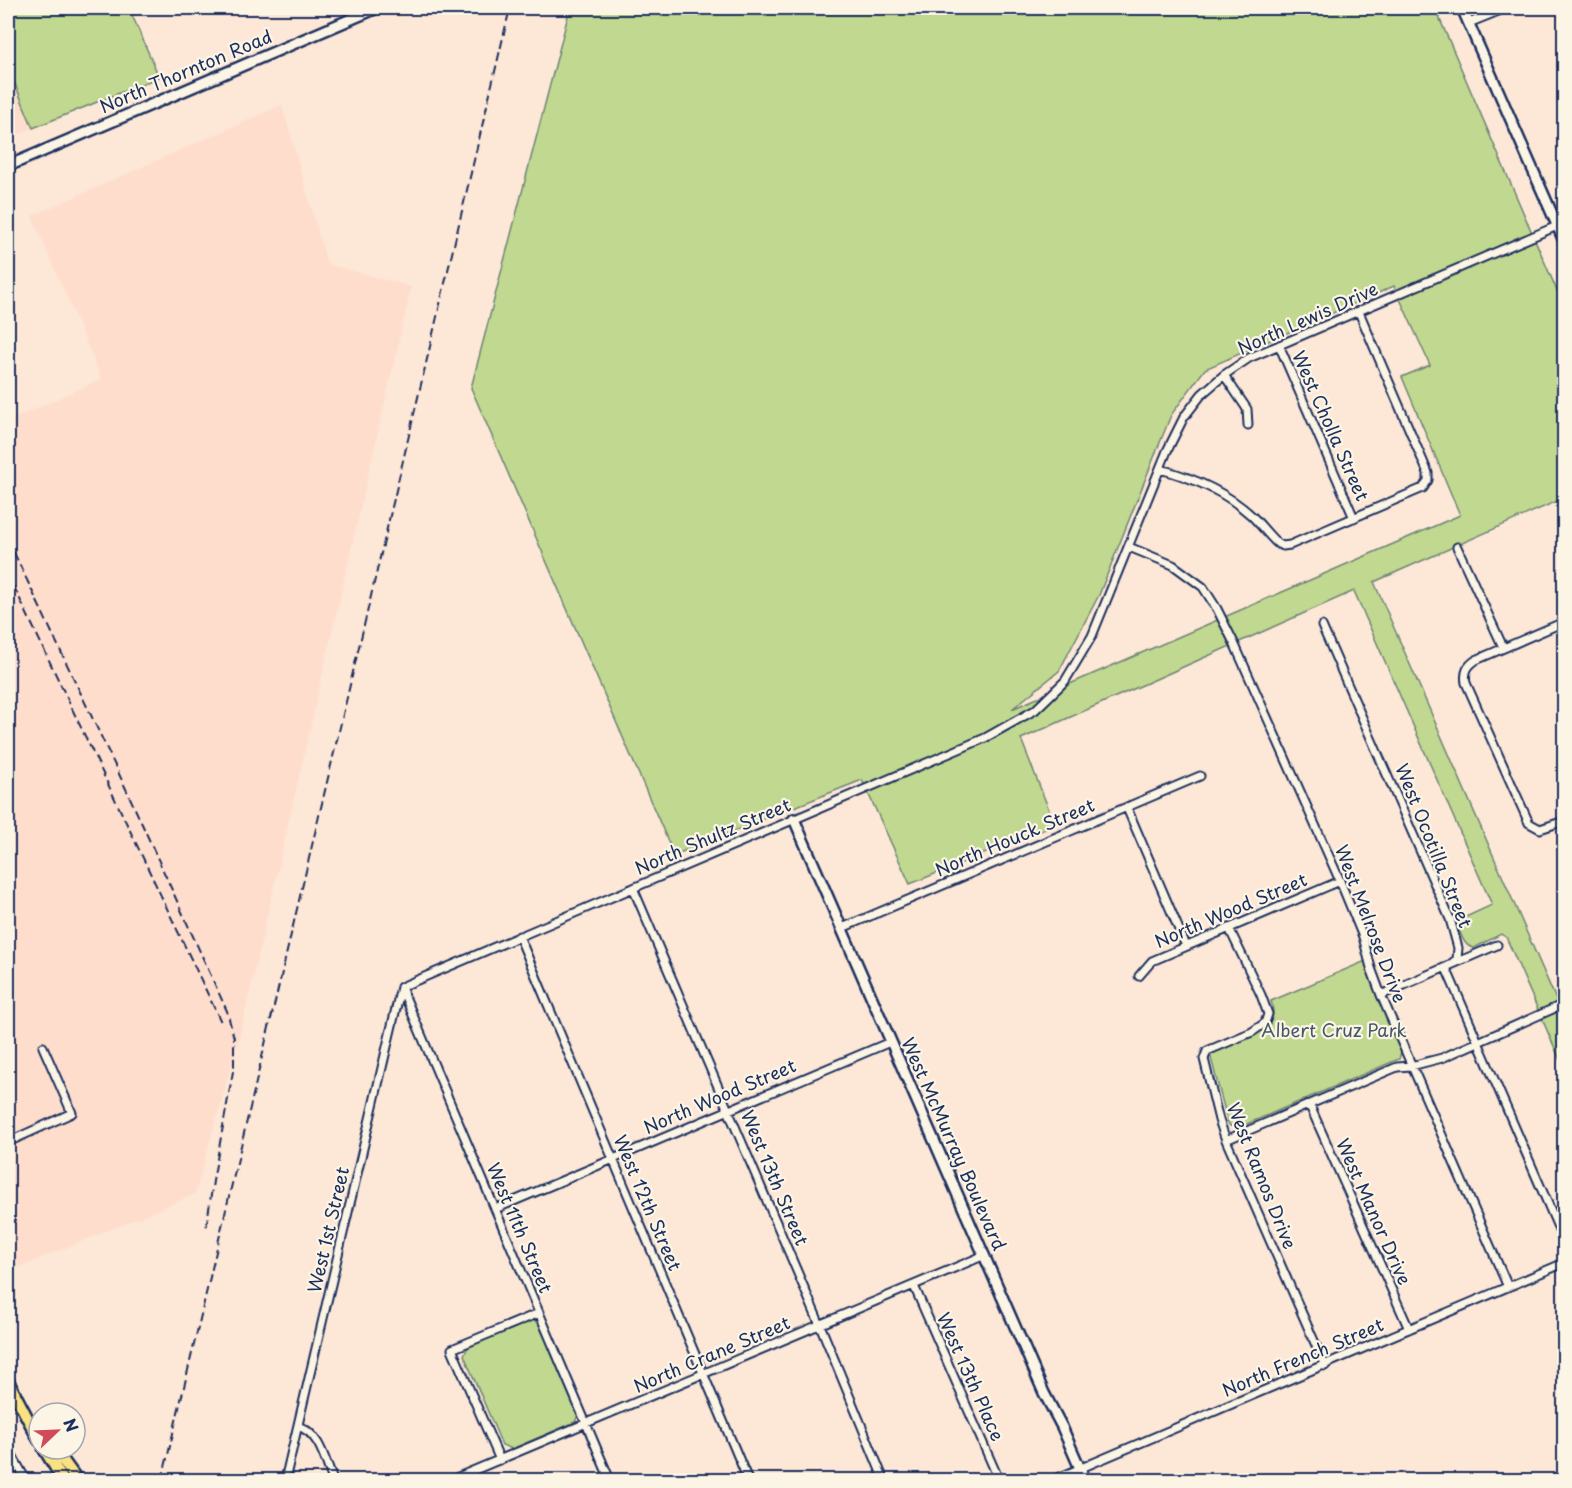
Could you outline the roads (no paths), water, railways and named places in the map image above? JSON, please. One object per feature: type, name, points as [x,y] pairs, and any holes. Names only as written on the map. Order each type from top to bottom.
[{"type":"main road","points":[[8,1381],[27,1416]]},
{"type":"main road","points":[[51,1461],[63,1480]]},
{"type":"main road","points":[[63,1461],[77,1480]]},
{"type":"street","name":"North Thornton Road","points":[[8,166],[377,8]]},
{"type":"street","points":[[1462,8],[1561,225],[1564,241]]},
{"type":"street","points":[[1469,23],[1506,8]]},
{"type":"street","name":"North Lewis Drive","points":[[1035,710],[1065,681],[1092,636],[1160,469],[1184,417],[1202,394],[1249,358],[1561,225]]},
{"type":"street","points":[[1160,469],[1201,483],[1229,498],[1254,518],[1278,544],[1283,546],[1418,492],[1426,485],[1428,473],[1359,312]]},
{"type":"street","name":"West Cholla Street","points":[[1279,345],[1354,518]]},
{"type":"street","points":[[1224,375],[1247,409],[1248,425]]},
{"type":"street","name":"West Melrose Drive","points":[[1129,546],[1173,565],[1203,587],[1217,609],[1340,881],[1363,937],[1381,995],[1508,1287]]},
{"type":"street","points":[[1456,547],[1503,647]]},
{"type":"street","points":[[1564,622],[1503,647],[1470,664],[1466,670],[1466,683],[1529,823],[1540,829],[1564,821]]},
{"type":"street","name":"West Ocotilla Street","points":[[1322,626],[1450,919],[1458,948],[1457,959],[1446,968]]},
{"type":"street","name":"North Shultz Street","points":[[401,987],[986,738],[1035,710]]},
{"type":"street","name":"North Houck Street","points":[[842,928],[1200,776]]},
{"type":"street","points":[[1126,808],[1186,946]]},
{"type":"street","name":"West McMurray Boulevard","points":[[794,819],[1044,1393],[1085,1480]]},
{"type":"street","name":"North Wood Street","points":[[1139,976],[1152,961],[1340,881]]},
{"type":"street","name":"West 13th Street","points":[[633,888],[884,1480]]},
{"type":"street","name":"West Ramos Drive","points":[[1229,928],[1268,1014],[1265,1023],[1252,1032],[1207,1051],[1204,1059],[1226,1140],[1325,1366]]},
{"type":"street","name":"West 12th Street","points":[[519,936],[748,1480]]},
{"type":"street","points":[[1381,995],[1497,945]]},
{"type":"street","points":[[1446,968],[1564,1241]]},
{"type":"street","name":"West 11th Street","points":[[401,987],[610,1480]]},
{"type":"street","name":"West 1st Street","points":[[285,1480],[401,987]]},
{"type":"street","points":[[1226,1140],[1397,1068],[1442,1058],[1564,1004]]},
{"type":"street","name":"North Wood Street","points":[[495,1209],[890,1042]]},
{"type":"street","points":[[8,1142],[72,1113],[43,1047]]},
{"type":"street","name":"West Manor Drive","points":[[1310,1106],[1409,1329]]},
{"type":"street","name":"North Crane Street","points":[[451,1480],[468,1477],[500,1460],[985,1256]]},
{"type":"street","name":"North French Street","points":[[1053,1480],[1564,1263]]},
{"type":"street","name":"West 13th Place","points":[[914,1286],[999,1480]]},
{"type":"street","points":[[500,1460],[452,1349],[538,1313]]},
{"type":"street","points":[[298,1426],[307,1429],[315,1436],[333,1480]]},
{"type":"street","points":[[8,1448],[26,1480]]},
{"type":"railway","points":[[162,1480],[510,8]]},
{"type":"railway","points":[[8,540],[127,791],[227,1011],[234,1038],[234,1066],[206,1230]]},
{"type":"railway","points":[[8,574],[221,1022]]},
{"type":"park label","name":"Albert Cruz Park","points":[[1334,1031]]}]
